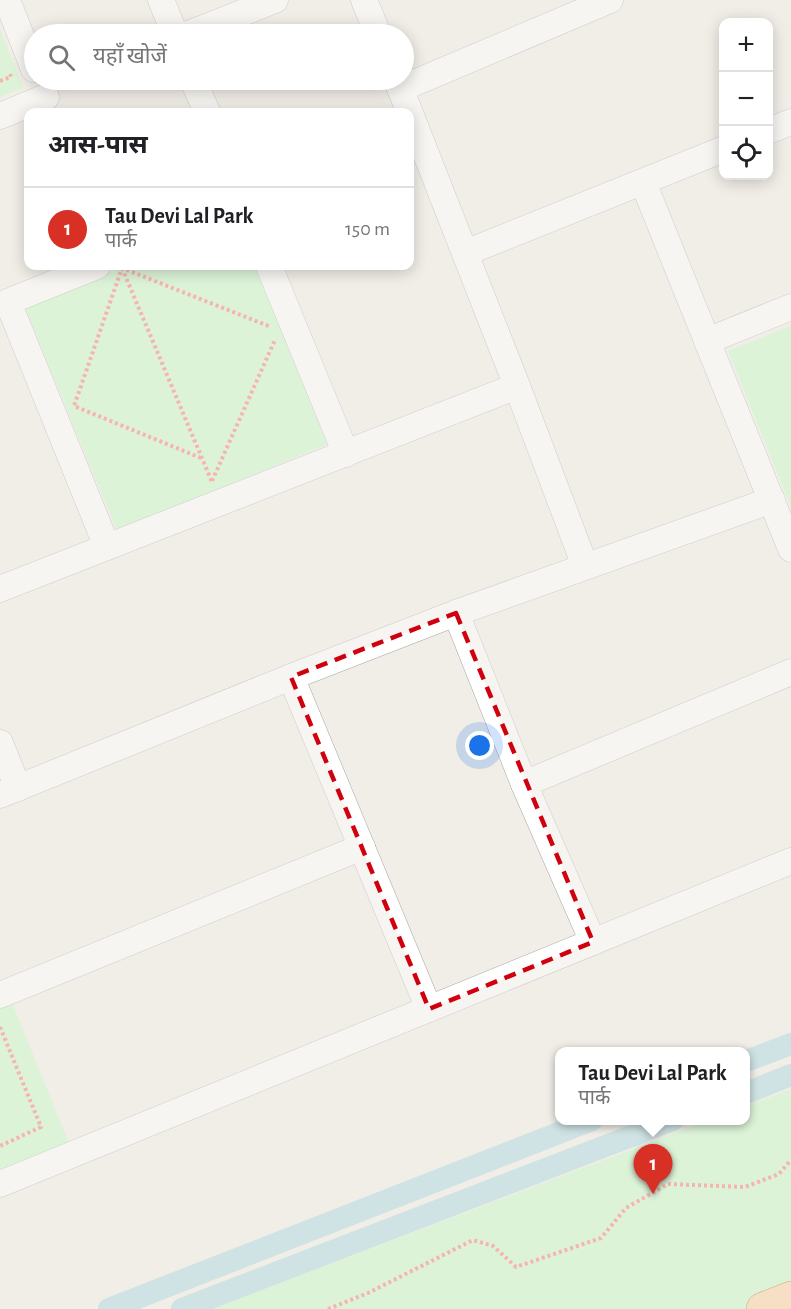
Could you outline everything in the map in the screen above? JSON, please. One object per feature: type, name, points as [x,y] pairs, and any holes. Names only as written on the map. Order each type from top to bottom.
[{"type":"main road","points":[[763,1309],[791,1298]]},
{"type":"street","points":[[7,0],[23,73]]},
{"type":"street","points":[[161,0],[171,24]]},
{"type":"street","points":[[214,24],[275,0]]},
{"type":"street","points":[[364,0],[374,24]]},
{"type":"street","points":[[414,77],[568,8],[610,0]]},
{"type":"street","points":[[197,90],[205,108]]},
{"type":"street","points":[[400,90],[407,108]]},
{"type":"street","points":[[0,116],[46,96]]},
{"type":"street","points":[[773,129],[791,122]]},
{"type":"street","points":[[414,125],[585,566]]},
{"type":"street","points":[[465,254],[719,151]]},
{"type":"street","points":[[643,182],[791,549]]},
{"type":"street","points":[[87,270],[4,303],[107,547]]},
{"type":"street","points":[[271,270],[346,454]]},
{"type":"street","points":[[707,342],[791,307]]},
{"type":"street","points":[[0,588],[107,547],[216,492],[346,454],[517,386]]},
{"type":"street","points":[[0,743],[9,791],[291,676],[456,613],[772,500]]},
{"type":"street","points":[[456,613],[524,784],[592,942]]},
{"type":"street","points":[[524,784],[791,672]]},
{"type":"street","points":[[291,676],[429,1009]]},
{"type":"street","points":[[0,995],[362,848]]},
{"type":"street","points":[[0,1184],[791,861]]},
{"type":"path","points":[[0,81],[23,73]]},
{"type":"path","points":[[121,270],[74,406],[201,458]]},
{"type":"path","points":[[123,270],[216,492]]},
{"type":"path","points":[[129,270],[280,331],[216,492]]},
{"type":"path","points":[[0,1027],[41,1126],[0,1146]]},
{"type":"path","points":[[328,1309],[368,1293],[473,1240],[494,1246],[516,1267],[601,1238],[626,1208],[668,1184],[746,1187],[779,1174],[791,1160]]},
{"type":"highlighted area","points":[[456,613],[593,942],[429,1009],[291,677]]},
{"type":"green space","points":[[0,29],[23,88],[0,97]]},
{"type":"green space","points":[[116,270],[257,270],[328,444],[117,531],[25,307]]},
{"type":"green space","points":[[791,326],[791,507],[728,351]]},
{"type":"green space","points":[[12,1003],[69,1143],[0,1171],[0,1008]]},
{"type":"green space","points":[[791,1089],[791,1299],[766,1309],[212,1309],[696,1125],[750,1125],[750,1104]]},
{"type":"waterway","points":[[750,1059],[791,1044]]},
{"type":"waterway","points":[[750,1091],[791,1075]]},
{"type":"waterway","points":[[109,1309],[579,1125]]},
{"type":"waterway","points":[[182,1309],[660,1125]]},
{"type":"place","name":"Tau Devi Lal Park","points":[[653,1194]]}]
